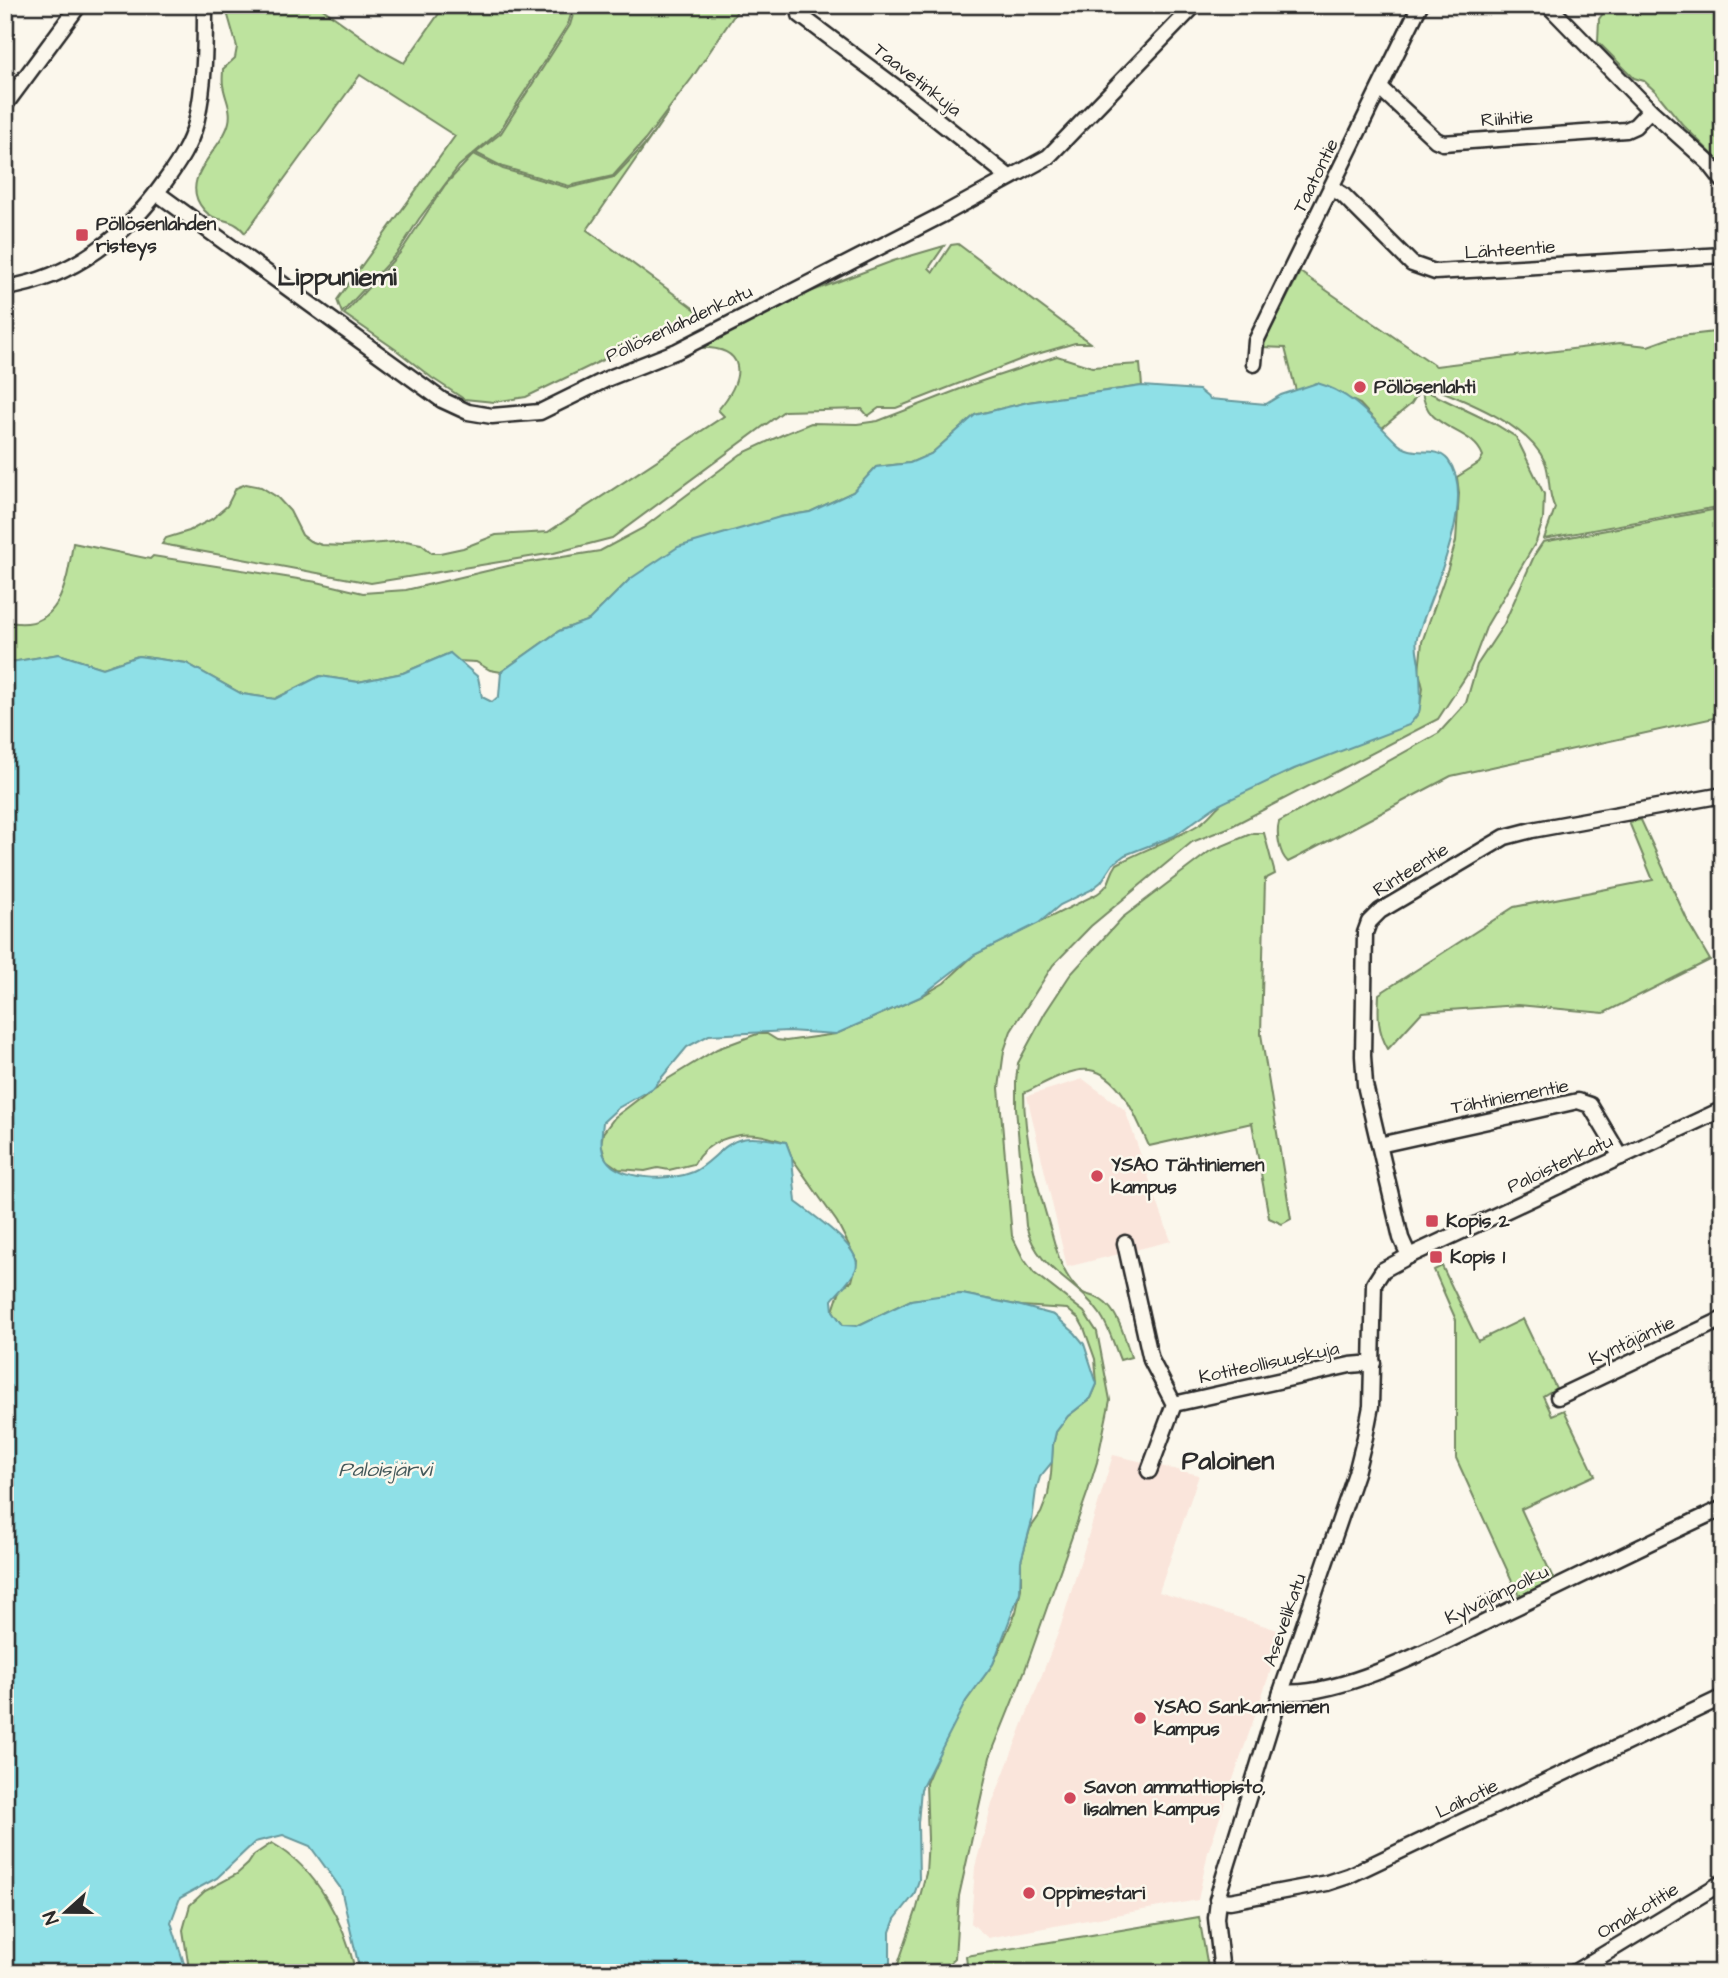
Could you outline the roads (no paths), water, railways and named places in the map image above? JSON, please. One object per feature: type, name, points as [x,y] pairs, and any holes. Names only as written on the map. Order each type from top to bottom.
[{"type":"street","points":[[5,105],[79,5]]},
{"type":"street","points":[[5,288],[61,272],[86,258],[136,219],[184,155],[200,101],[205,5]]},
{"type":"street","name":"Pöllösenlahdenkatu","points":[[157,193],[442,400],[468,412],[492,415],[540,411],[609,378],[677,351],[944,214],[1048,157],[1195,5]]},
{"type":"street","name":"Taatontie","points":[[1254,364],[1256,341],[1420,5]]},
{"type":"street","points":[[1548,5],[1723,181]]},
{"type":"street","name":"Taavetinkuja","points":[[800,15],[1009,177]]},
{"type":"street","name":"Riihitie","points":[[1380,88],[1436,140],[1443,143],[1626,130],[1635,126],[1650,110]]},
{"type":"street","name":"Lähteentie","points":[[1332,188],[1343,195],[1412,264],[1436,272],[1723,255]]},
{"type":"street","name":"Rinteentie","points":[[1409,1255],[1401,1238],[1365,1085],[1365,933],[1369,922],[1380,911],[1505,837],[1723,795]]},
{"type":"street","name":"Tähtiniementie","points":[[1379,1145],[1578,1101],[1590,1105],[1621,1157]]},
{"type":"street","name":"Paloistenkatu","points":[[1378,1276],[1393,1263],[1409,1255],[1723,1109]]},
{"type":"street","points":[[1125,1243],[1151,1360],[1174,1404],[1149,1471]]},
{"type":"street","name":"Asevelikatu","points":[[1222,1973],[1216,1918],[1217,1899],[1281,1692],[1356,1473],[1369,1423],[1373,1363],[1373,1294],[1378,1276]]},
{"type":"street","name":"Kyntäjäntie","points":[[1558,1397],[1723,1319]]},
{"type":"street","name":"Kotiteollisuuskuja","points":[[1174,1404],[1350,1364],[1373,1363]]},
{"type":"street","name":"Kylväjänpolku","points":[[1281,1692],[1304,1692],[1335,1685],[1389,1666],[1723,1508]]},
{"type":"street","name":"Laihotie","points":[[1217,1899],[1230,1901],[1348,1876],[1723,1697]]},
{"type":"street","name":"Omakotitie","points":[[1573,1973],[1723,1882]]},
{"type":"water","name":"Paloisjärvi","points":[[1317,383],[1351,399],[1403,447],[1442,455],[1448,460],[1456,477],[1458,498],[1449,548],[1417,638],[1420,708],[1409,725],[1294,769],[1216,806],[1174,836],[1125,855],[1113,864],[1101,882],[1091,890],[1060,905],[1039,923],[974,955],[920,997],[836,1034],[788,1031],[709,1035],[687,1047],[653,1088],[618,1108],[603,1122],[602,1146],[606,1159],[623,1172],[647,1177],[673,1177],[693,1172],[729,1145],[742,1139],[786,1142],[792,1158],[796,1202],[835,1232],[852,1251],[856,1261],[854,1273],[832,1300],[833,1311],[843,1325],[857,1326],[911,1300],[962,1294],[1054,1315],[1084,1344],[1097,1384],[1091,1398],[1068,1416],[1056,1432],[1052,1462],[1040,1477],[1036,1490],[1032,1521],[1021,1561],[1020,1592],[993,1664],[966,1701],[921,1789],[918,1823],[919,1880],[914,1895],[895,1919],[890,1932],[890,1973],[357,1973],[359,1967],[341,1889],[310,1846],[283,1835],[255,1842],[217,1878],[180,1898],[171,1922],[187,1973],[5,1973],[5,663],[59,654],[103,668],[138,656],[186,663],[242,694],[275,699],[320,676],[358,682],[403,673],[450,653],[478,677],[482,697],[492,702],[499,696],[501,672],[559,631],[589,620],[630,579],[678,547],[780,517],[810,512],[853,492],[876,467],[910,463],[931,454],[975,415],[1028,402],[1142,386],[1199,390],[1210,399],[1266,404],[1281,395]]},
{"type":"place","name":"Pöllösenlahden risteys","points":[[82,235]]},
{"type":"place","name":"Pöllösenlahti","points":[[1360,387]]},
{"type":"place","name":"YSAO Tähtiniemen kampus","points":[[1097,1176]]},
{"type":"place","name":"Kopis 2","points":[[1432,1221]]},
{"type":"place","name":"Kopis 1","points":[[1436,1257]]},
{"type":"place","name":"YSAO Sankarniemen kampus","points":[[1140,1718]]},
{"type":"place","name":"Savon ammattiopisto, Iisalmen kampus","points":[[1070,1798]]},
{"type":"place","name":"Oppimestari","points":[[1029,1893]]},
{"type":"district","name":"Lippuniemi","points":[[337,277]]},
{"type":"district","name":"Paloinen","points":[[1228,1461]]}]
